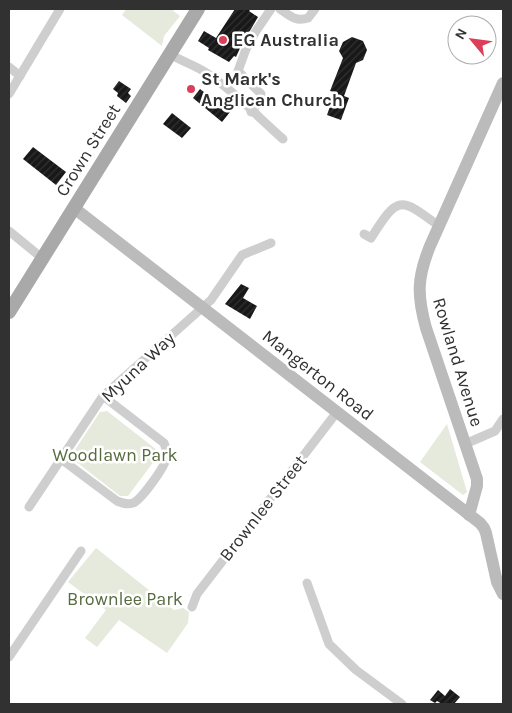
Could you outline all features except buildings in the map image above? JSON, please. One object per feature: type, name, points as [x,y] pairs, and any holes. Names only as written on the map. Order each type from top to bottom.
[{"type":"main road","name":"Crown Street","points":[[9,312],[198,9]]},
{"type":"street","points":[[9,94],[60,9]]},
{"type":"street","points":[[251,112],[261,99],[261,94],[238,71],[246,49],[271,9]]},
{"type":"street","points":[[280,9],[298,20],[308,18],[315,9]]},
{"type":"street","points":[[170,54],[204,71],[283,139]]},
{"type":"street","points":[[9,67],[20,76]]},
{"type":"street","name":"Rowland Avenue","points":[[469,515],[477,486],[477,479],[426,328],[419,294],[419,283],[422,266],[503,84]]},
{"type":"street","points":[[364,234],[371,238],[391,209],[404,205],[414,208],[439,226]]},
{"type":"street","name":"Mangerton Road","points":[[74,208],[484,528],[497,582],[503,594]]},
{"type":"street","points":[[9,232],[42,258]]},
{"type":"street","name":"Myuna Way","points":[[29,507],[103,396],[211,300],[242,255],[271,243]]},
{"type":"street","points":[[61,459],[117,501],[127,504],[140,498],[164,464],[167,453],[164,443],[103,396]]},
{"type":"street","name":"Brownlee Street","points":[[192,607],[197,594],[337,412]]},
{"type":"street","points":[[465,444],[495,431],[503,419]]},
{"type":"street","points":[[9,657],[80,551]]},
{"type":"street","points":[[307,583],[329,644],[356,670],[402,704]]},
{"type":"green space","points":[[126,9],[171,9],[180,16],[164,36],[162,46],[122,15]]},
{"type":"green space","name":"Woodlawn Park","points":[[107,411],[157,450],[157,457],[128,496],[120,496],[74,460],[73,453],[100,412]]},
{"type":"green space","points":[[447,424],[467,492],[463,495],[420,462]]},
{"type":"green space","name":"Brownlee Park","points":[[96,548],[174,610],[183,608],[189,612],[188,623],[167,653],[119,620],[97,647],[85,638],[106,610],[68,582]]},
{"type":"place","name":"EG Australia","points":[[223,40]]},
{"type":"place","name":"St Mark's Anglican Church","points":[[191,89]]}]
